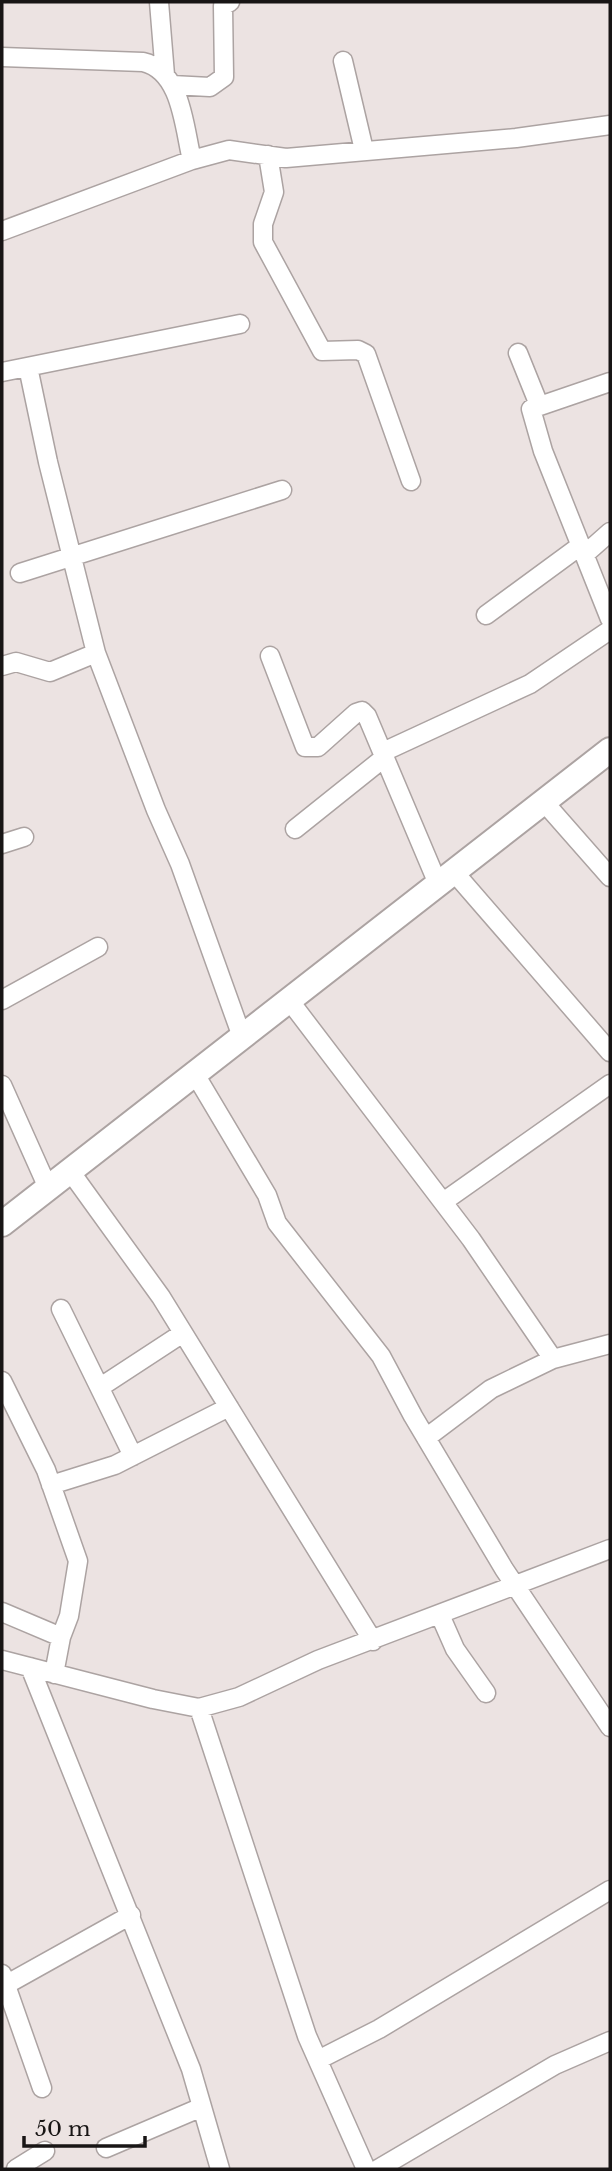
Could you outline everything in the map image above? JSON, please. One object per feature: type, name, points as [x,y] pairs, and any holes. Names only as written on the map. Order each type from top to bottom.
[{"type":"main road","points":[[2,1224],[610,750]]},
{"type":"street","points":[[159,2],[169,80],[192,160]]},
{"type":"street","points":[[2,57],[143,62],[157,66],[169,80],[210,87],[224,77],[223,6],[230,2]]},
{"type":"street","points":[[343,61],[364,150]]},
{"type":"street","points":[[2,231],[192,160],[229,150],[286,158],[516,138],[610,125]]},
{"type":"street","points":[[268,155],[274,192],[263,224],[263,242],[322,351],[358,350],[366,354],[411,481]]},
{"type":"street","points":[[2,372],[240,324]]},
{"type":"street","points":[[518,353],[539,405]]},
{"type":"street","points":[[28,367],[96,653],[156,810],[180,864],[242,1037]]},
{"type":"street","points":[[610,382],[531,409],[582,551],[610,619]]},
{"type":"street","points":[[20,573],[282,490]]},
{"type":"street","points":[[486,615],[610,532]]},
{"type":"street","points":[[295,829],[384,755],[530,684],[610,630]]},
{"type":"street","points":[[2,666],[16,662],[50,672],[96,653]]},
{"type":"street","points":[[270,656],[306,747],[318,747],[362,711],[446,878],[610,1052]]},
{"type":"street","points":[[544,802],[610,877]]},
{"type":"street","points":[[2,844],[24,837]]},
{"type":"street","points":[[2,1000],[98,947]]},
{"type":"street","points":[[289,1000],[443,1202],[553,1359]]},
{"type":"street","points":[[195,1074],[267,1195],[277,1223],[382,1356],[426,1438],[516,1586],[610,1727]]},
{"type":"street","points":[[443,1202],[610,1084]]},
{"type":"street","points":[[2,1086],[48,1188]]},
{"type":"street","points":[[70,1171],[183,1333],[373,1641]]},
{"type":"street","points":[[61,1310],[102,1386],[133,1456]]},
{"type":"street","points":[[102,1386],[183,1333]]},
{"type":"street","points":[[426,1438],[491,1389],[553,1359],[610,1344]]},
{"type":"street","points":[[2,1381],[51,1485],[78,1561],[69,1616],[55,1671]]},
{"type":"street","points":[[51,1485],[115,1465],[229,1407]]},
{"type":"street","points":[[2,1660],[199,1708],[239,1697],[318,1660],[610,1549]]},
{"type":"street","points":[[2,1612],[61,1642]]},
{"type":"street","points":[[440,1615],[455,1649],[486,1693]]},
{"type":"street","points":[[30,1667],[191,2069],[220,2169]]},
{"type":"street","points":[[199,1708],[318,2060],[366,2169]]},
{"type":"street","points":[[318,2060],[379,2029],[610,1890]]},
{"type":"street","points":[[42,2088],[3,1982],[131,1915]]},
{"type":"street","points":[[377,2169],[555,2065],[610,2041]]},
{"type":"street","points":[[106,2148],[202,2107]]},
{"type":"street","points":[[16,2169],[45,2151]]}]
